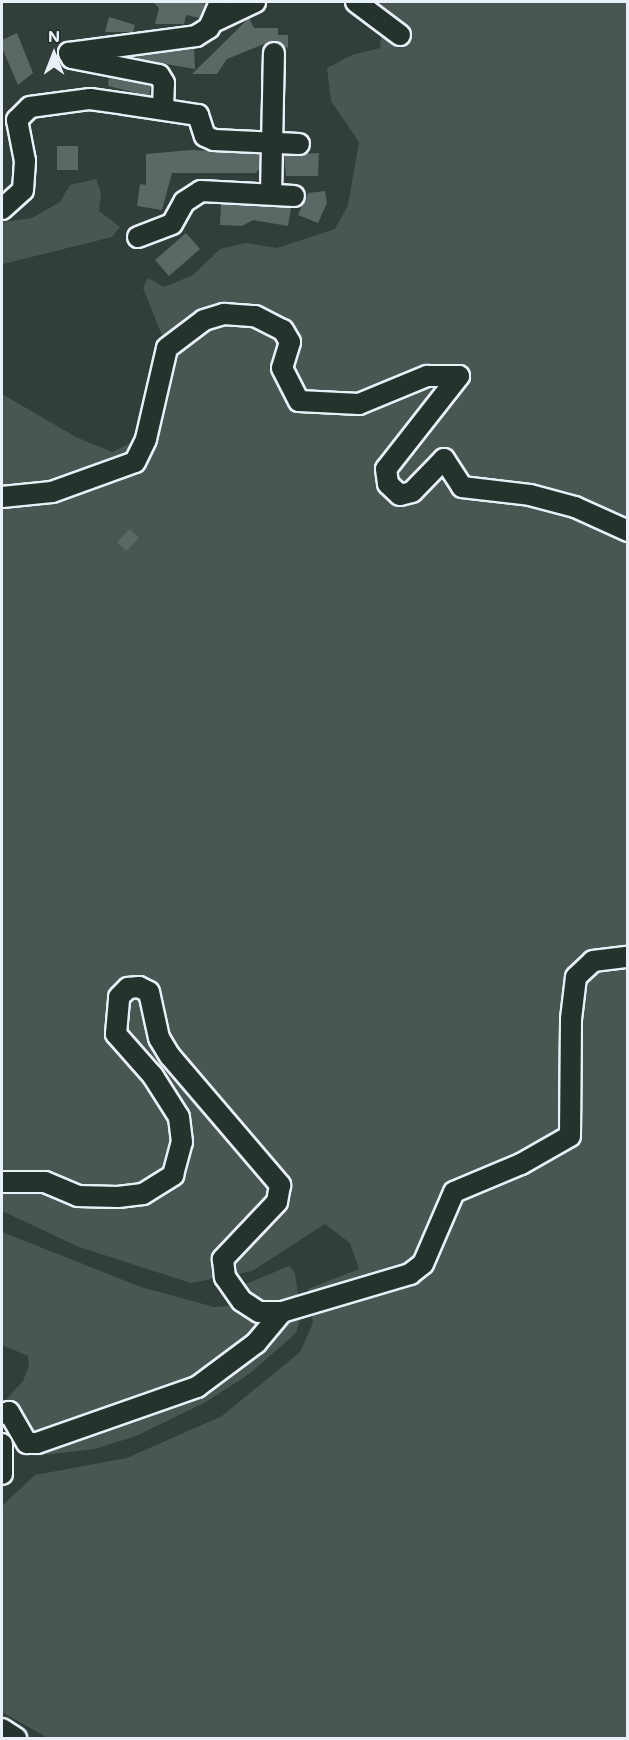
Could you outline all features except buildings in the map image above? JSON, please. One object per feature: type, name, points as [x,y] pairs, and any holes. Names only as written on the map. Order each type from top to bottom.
[{"type":"street","points":[[211,23],[220,2]]},
{"type":"street","points":[[163,109],[165,83],[159,75],[72,58],[69,53],[196,36],[211,23],[255,2]]},
{"type":"street","points":[[356,2],[400,35]]},
{"type":"street","points":[[271,194],[274,53]]},
{"type":"street","points":[[2,209],[23,190],[26,161],[17,120],[24,110],[90,99],[198,115],[205,136],[214,140],[299,144]]},
{"type":"street","points":[[138,237],[172,224],[184,202],[201,191],[294,196]]},
{"type":"street","points":[[2,497],[52,492],[135,462],[146,440],[167,348],[204,320],[224,314],[255,316],[283,330],[290,342],[282,368],[299,401],[315,405],[366,402],[427,376],[457,373],[456,386],[423,417],[386,469],[388,484],[400,495],[412,492],[444,459],[462,487],[530,495],[574,507],[627,531]]},
{"type":"street","points":[[2,1182],[45,1182],[78,1196],[118,1197],[144,1194],[173,1175],[182,1142],[179,1117],[153,1076],[116,1034],[114,1022],[119,997],[128,988],[149,992],[159,1038],[170,1056],[280,1185],[277,1202],[226,1251],[222,1266],[231,1290],[242,1301],[259,1312],[282,1312],[418,1270],[454,1192],[521,1164],[570,1136],[571,1019],[576,977],[593,961],[627,957]]},
{"type":"street","points":[[2,1414],[9,1412],[27,1443],[37,1443],[197,1387],[251,1347],[282,1312]]},
{"type":"street","points":[[2,1444],[2,1474]]},
{"type":"street","points":[[2,1729],[16,1738]]},
{"type":"shaded area","points":[[367,2],[627,2],[627,1738],[48,1738],[2,1712],[2,1506],[35,1475],[127,1458],[222,1416],[300,1352],[313,1323],[308,1289],[359,1269],[350,1243],[325,1224],[252,1271],[191,1283],[79,1247],[2,1211],[2,394],[76,437],[112,452],[135,441],[169,353],[143,288],[148,278],[164,287],[193,275],[220,249],[246,243],[277,248],[335,229],[348,205],[359,142],[331,101],[327,68],[352,55],[380,48],[383,19]]},
{"type":"shaded area","points":[[96,179],[101,193],[99,211],[120,227],[112,237],[3,264],[2,275],[2,222],[32,218],[60,202],[70,185]]},
{"type":"shaded area","points":[[2,1232],[141,1287],[214,1307],[236,1305],[246,1284],[289,1266],[295,1273],[301,1316],[296,1333],[249,1374],[206,1402],[136,1436],[95,1449],[35,1456],[17,1449],[7,1434],[5,1401],[23,1381],[29,1365],[28,1356],[2,1345]]}]
